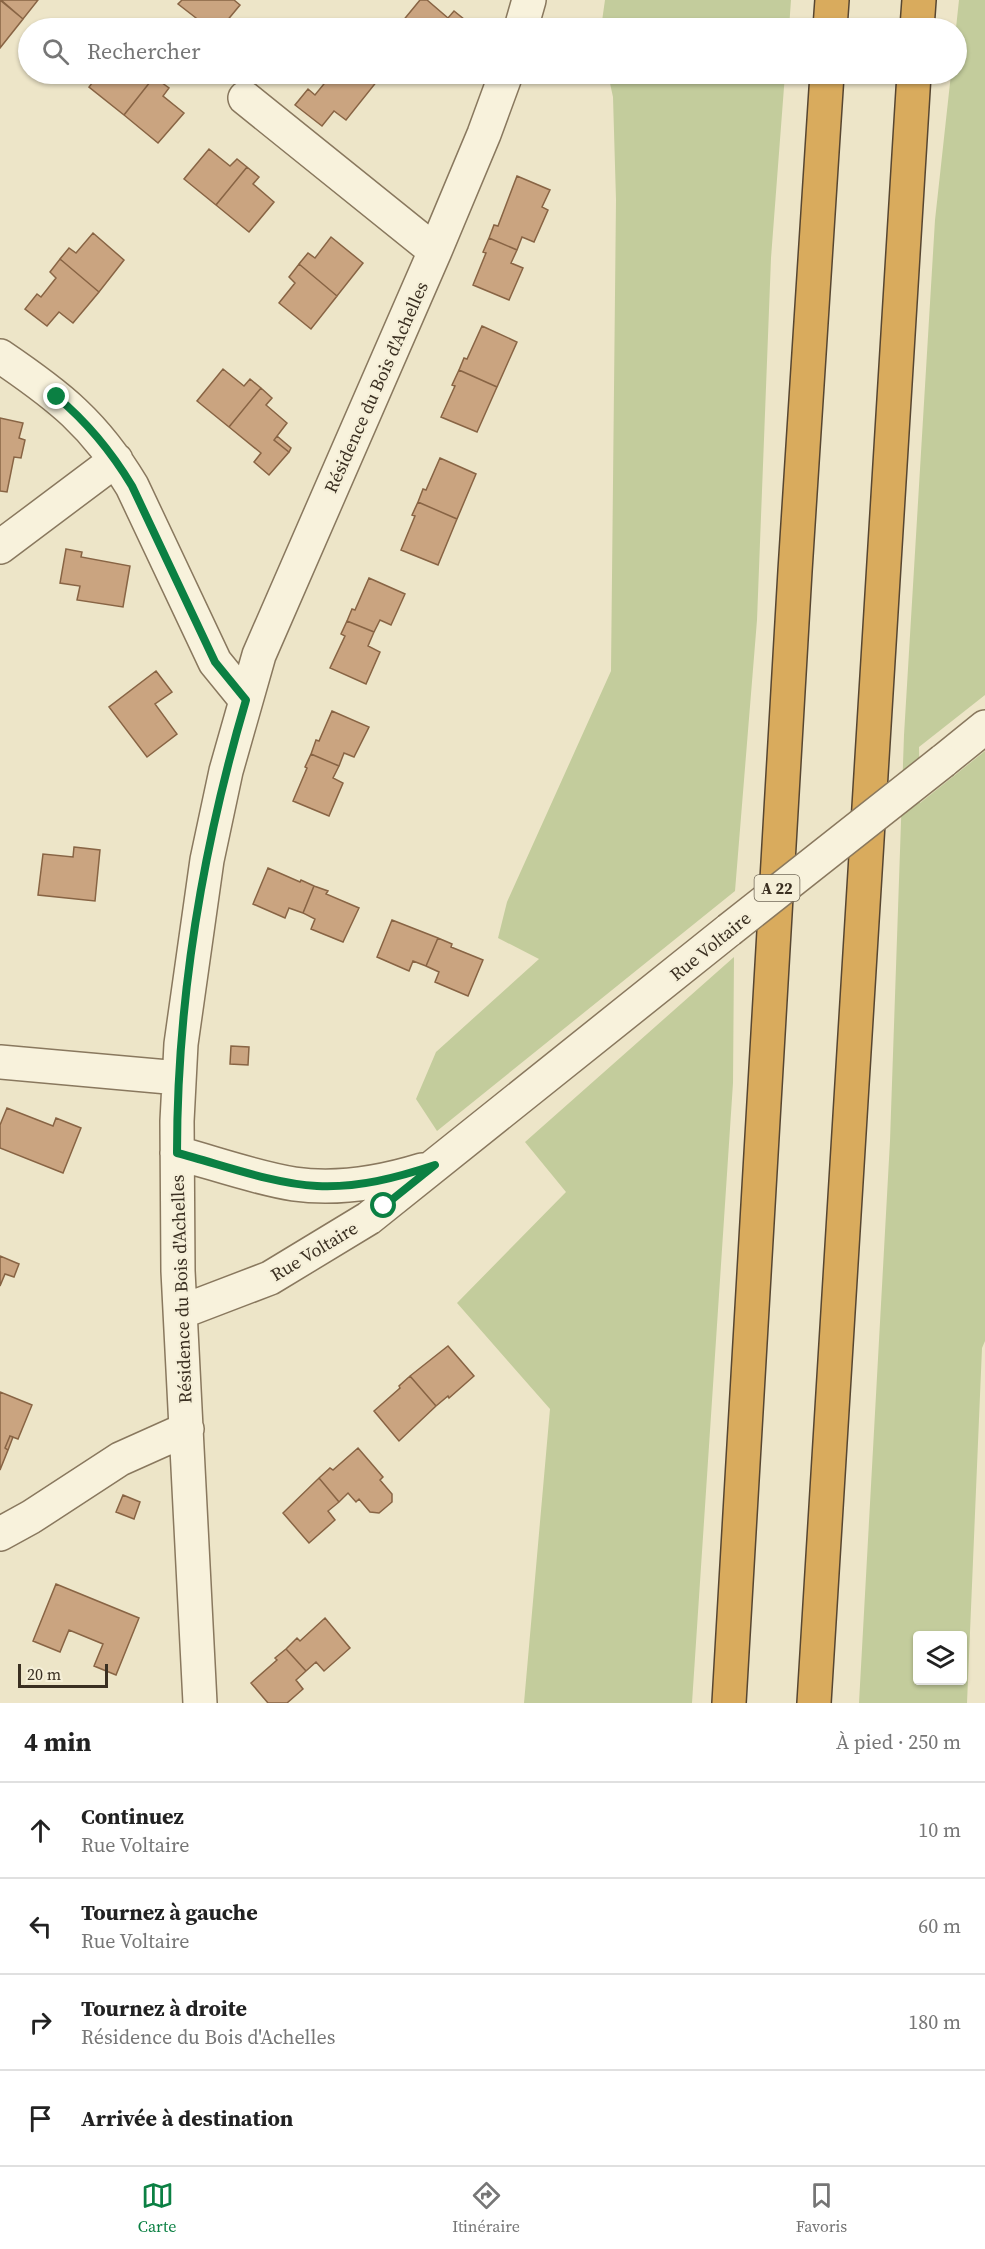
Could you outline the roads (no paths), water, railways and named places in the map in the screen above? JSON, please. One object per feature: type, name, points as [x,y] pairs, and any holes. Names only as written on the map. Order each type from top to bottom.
[{"type":"highway","points":[[831,18],[832,0]]},
{"type":"highway","points":[[918,18],[920,0]]},
{"type":"highway","name":"A 22","points":[[729,1703],[826,84]]},
{"type":"highway","points":[[814,1703],[913,84]]},
{"type":"street","points":[[523,18],[529,0]]},
{"type":"street","name":"Résidence du Bois d'Achelles","points":[[200,1703],[177,1234],[177,1153],[184,1010],[202,887],[226,771],[259,655],[435,251],[502,84]]},
{"type":"street","points":[[245,98],[435,251]]},
{"type":"street","points":[[0,357],[76,412],[116,460],[132,486],[215,662],[246,700]]},
{"type":"street","points":[[0,547],[116,460]]},
{"type":"street","name":"Rue Voltaire","points":[[181,1312],[270,1278],[369,1218],[985,727]]},
{"type":"street","points":[[0,1062],[179,1078]]},
{"type":"street","name":"Rue Voltaire","points":[[177,1153],[292,1183],[315,1186],[356,1185],[384,1181],[435,1165]]},
{"type":"street","name":"Résidence du Bois d'Achelles","points":[[0,1534],[31,1517],[120,1459],[187,1429]]}]
